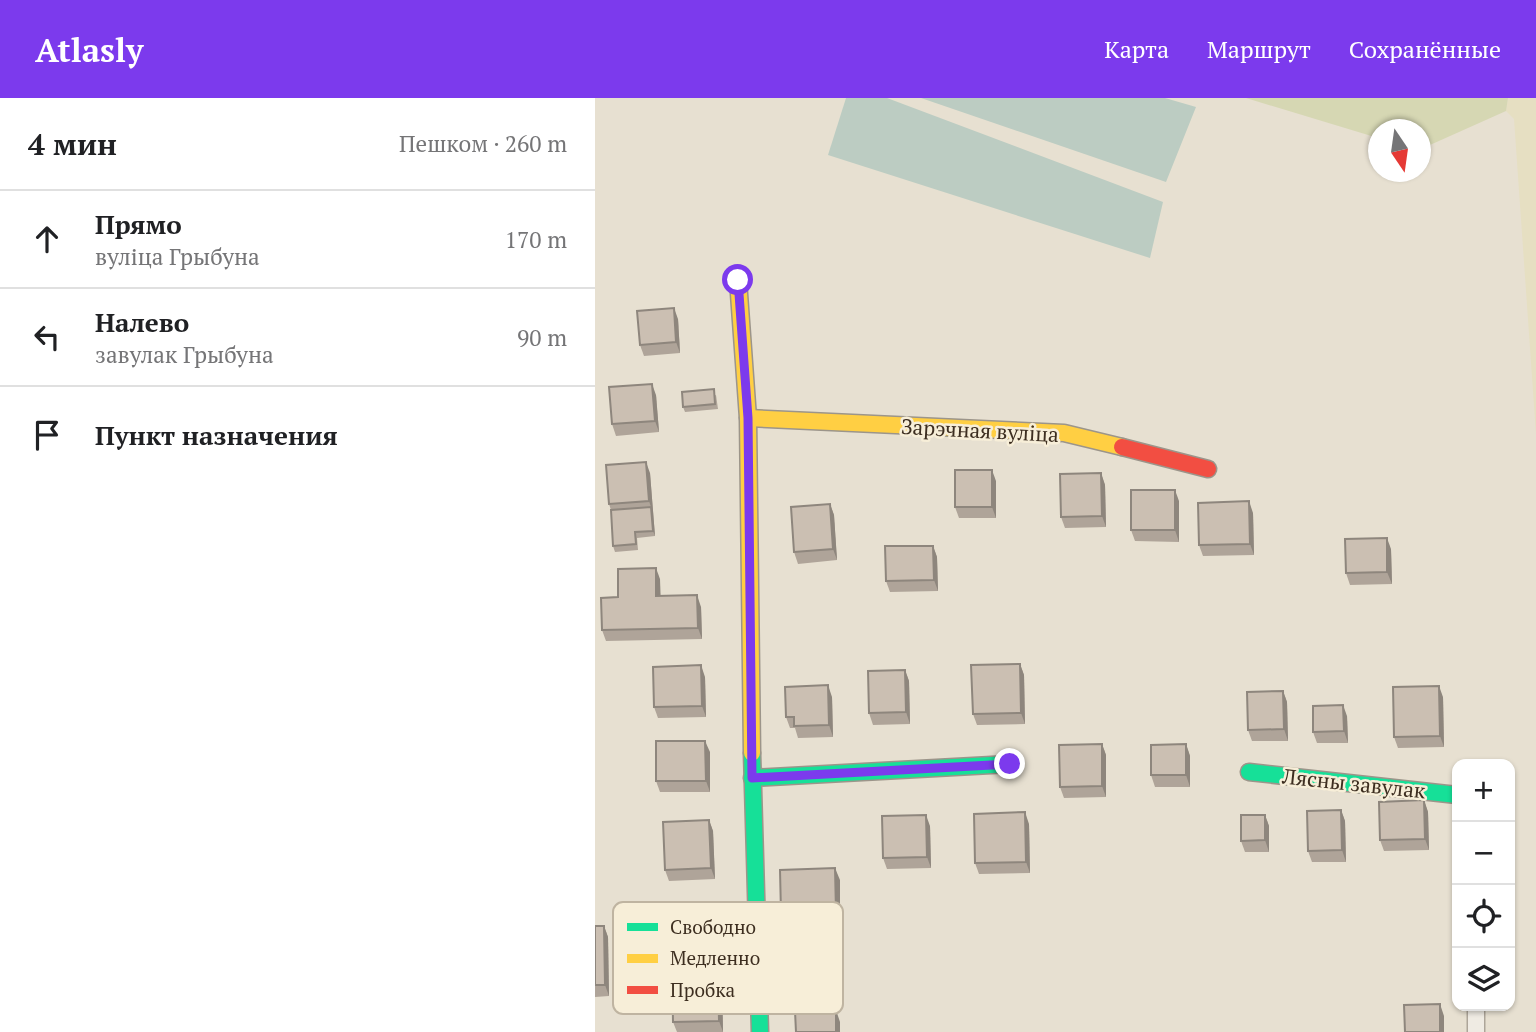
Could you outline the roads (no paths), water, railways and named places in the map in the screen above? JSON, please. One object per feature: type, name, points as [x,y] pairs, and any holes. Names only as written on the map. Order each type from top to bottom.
[{"type":"street","points":[[738,280],[748,418],[756,902]]},
{"type":"street","name":"Зарэчная вуліца","points":[[748,418],[1064,433],[1208,469]]},
{"type":"street","points":[[752,778],[1010,764]]},
{"type":"street","name":"Лясны завулак","points":[[1249,772],[1452,794]]},
{"type":"street","points":[[1476,1011],[1476,1032]]},
{"type":"street","points":[[759,1014],[760,1032]]}]
